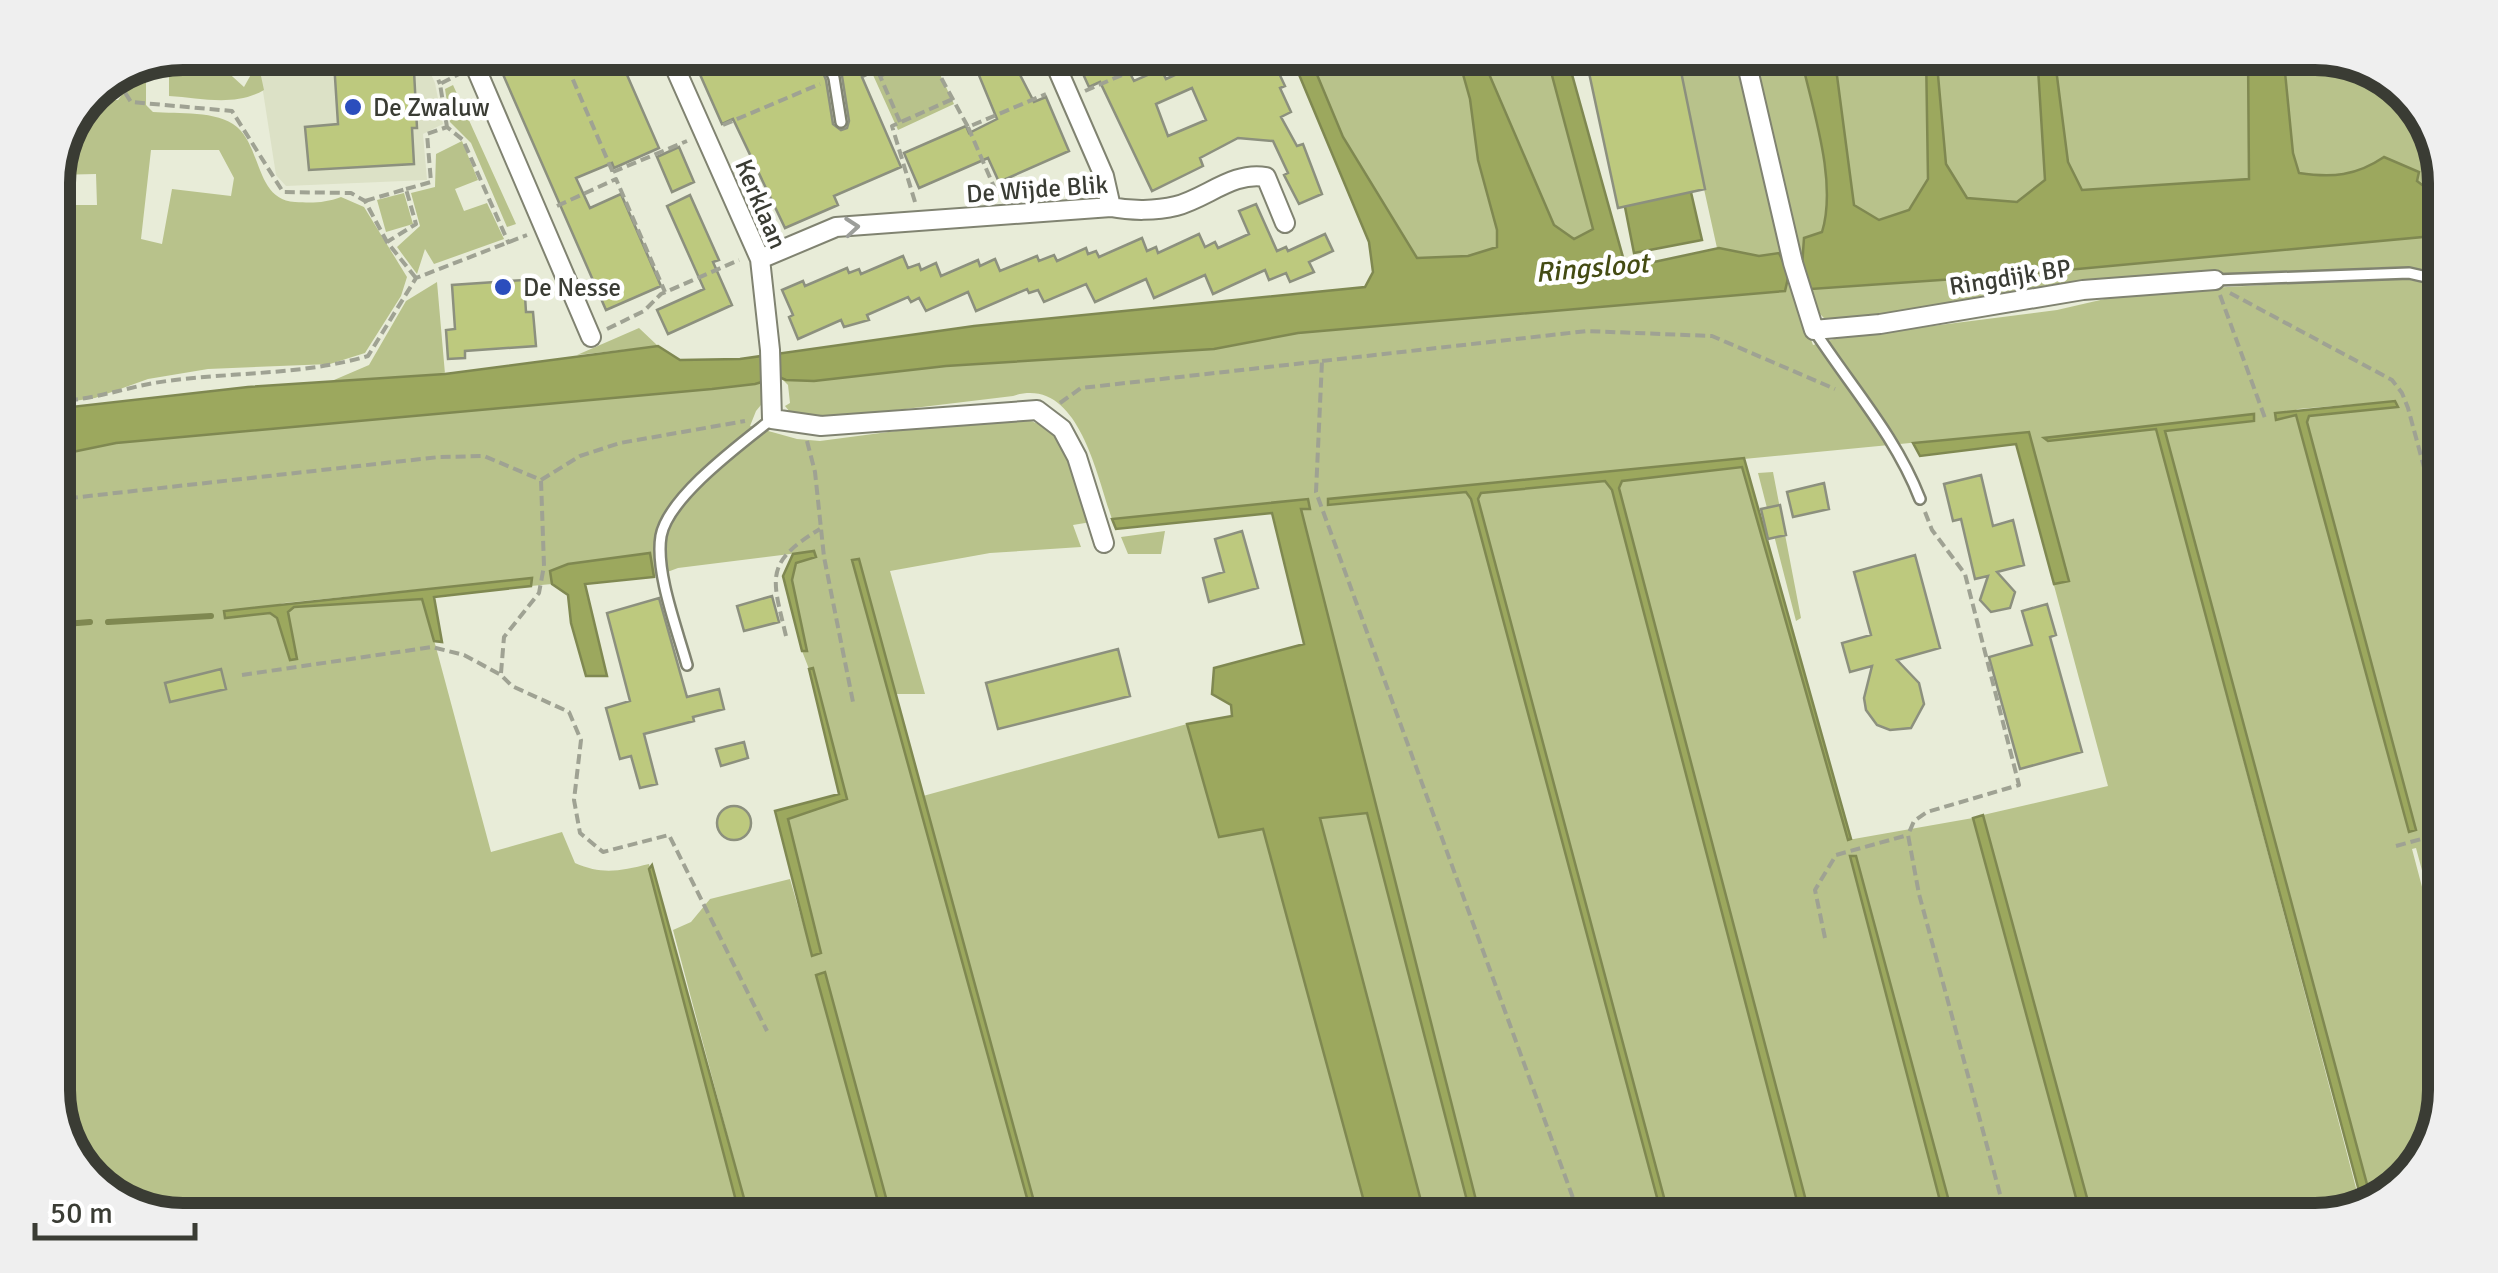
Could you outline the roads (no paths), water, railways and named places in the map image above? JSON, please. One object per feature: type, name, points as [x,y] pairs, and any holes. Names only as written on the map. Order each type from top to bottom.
[{"type":"street","points":[[477,70],[591,337]]},
{"type":"street","name":"Kerklaan","points":[[676,70],[759,255],[770,350],[772,419]]},
{"type":"street","points":[[1058,70],[1104,176],[1112,207]]},
{"type":"street","points":[[1748,70],[1795,272],[1814,330]]},
{"type":"street","name":"De Wijde Blik","points":[[759,255],[836,228],[1112,207],[1127,210],[1175,206],[1250,174],[1266,177],[1285,224]]},
{"type":"street","name":"Ringdijk BP","points":[[1814,330],[1880,324],[2083,290],[2215,280]]},
{"type":"street","points":[[772,419],[821,426],[1036,410],[1062,429],[1078,458],[1104,543]]},
{"type":"lane","points":[[831,70],[841,122]]},
{"type":"lane","name":"Ringdijk BP","points":[[2215,280],[2409,273],[2428,277]]},
{"type":"lane","points":[[1814,330],[1848,383],[1883,424],[1906,462],[1920,498]]},
{"type":"lane","points":[[687,665],[662,569],[661,534],[678,506],[716,462],[772,419]]},
{"type":"water","name":"Ringsloot","points":[[1297,70],[1315,70],[1343,137],[1417,258],[1468,256],[1497,247],[1497,230],[1478,160],[1462,70],[1487,70],[1554,225],[1574,239],[1593,229],[1551,70],[1571,70],[1626,268],[1719,248],[1759,256],[1779,253],[1787,270],[1802,267],[1804,238],[1822,232],[1827,189],[1821,142],[1804,70],[1836,70],[1854,205],[1879,220],[1909,210],[1928,179],[1926,70],[1938,70],[1946,164],[1967,198],[2017,202],[2045,180],[2038,70],[2056,70],[2068,162],[2082,190],[2249,179],[2248,70],[2285,70],[2293,153],[2299,173],[2343,174],[2384,157],[2419,172],[2417,181],[2428,189],[2428,236],[2013,275],[1811,289],[1803,276],[1788,278],[1785,291],[1298,333],[1214,349],[946,366],[814,381],[779,377],[712,389],[116,443],[70,452],[70,407],[248,387],[445,374],[658,346],[680,360],[740,359],[974,326],[1365,287],[1373,272],[1369,242]]},
{"type":"water","points":[[1690,188],[1702,240],[1634,253],[1624,202]]},
{"type":"water","points":[[2395,401],[2398,407],[2309,416],[2307,422],[2416,830],[2409,832],[2296,415],[2276,420],[2275,413]]},
{"type":"water","points":[[2254,414],[2254,421],[2165,431],[2368,1189],[2360,1193],[2156,429],[2048,441],[2044,438]]},
{"type":"water","points":[[2029,432],[2069,581],[2054,584],[2016,444],[1920,456],[1913,443]]},
{"type":"water","points":[[1744,458],[1851,839],[1848,840],[1742,467],[1622,481],[1619,488],[1807,1203],[1798,1203],[1612,490],[1605,481],[1481,493],[1478,499],[1665,1203],[1658,1203],[1471,499],[1466,492],[1328,505],[1328,499]]},
{"type":"water","points":[[1308,499],[1310,509],[1301,509],[1477,1203],[1468,1203],[1367,813],[1320,818],[1422,1203],[1364,1203],[1263,829],[1219,837],[1187,724],[1232,716],[1231,705],[1212,694],[1214,668],[1304,644],[1272,513],[1116,529],[1112,519]]},
{"type":"water","points":[[814,551],[816,557],[796,563],[792,580],[807,651],[802,651],[783,576],[793,554]]},
{"type":"water","points":[[650,553],[654,577],[585,584],[607,676],[586,676],[571,623],[568,595],[552,584],[550,571],[568,564]]},
{"type":"water","points":[[859,559],[1034,1203],[1028,1203],[852,560]]},
{"type":"water","points":[[532,578],[531,586],[434,597],[442,642],[434,641],[422,599],[294,607],[288,612],[297,659],[290,660],[277,618],[270,613],[225,618],[224,611]]},
{"type":"water","points":[[813,668],[847,799],[788,819],[821,953],[812,956],[775,811],[839,794],[809,669]]},
{"type":"water","points":[[1983,815],[2088,1203],[2077,1203],[1973,818]]},
{"type":"water","points":[[1850,856],[1856,856],[1949,1203],[1941,1203]]},
{"type":"water","points":[[652,865],[745,1203],[737,1203],[649,869]]},
{"type":"water","points":[[825,972],[887,1203],[878,1203],[816,975]]},
{"type":"waterway","points":[[108,622],[211,616]]},
{"type":"waterway","points":[[70,624],[90,622]]},
{"type":"place","name":"De Zwaluw","points":[[353,107]]},
{"type":"place","name":"De Nesse","points":[[503,287]]}]
